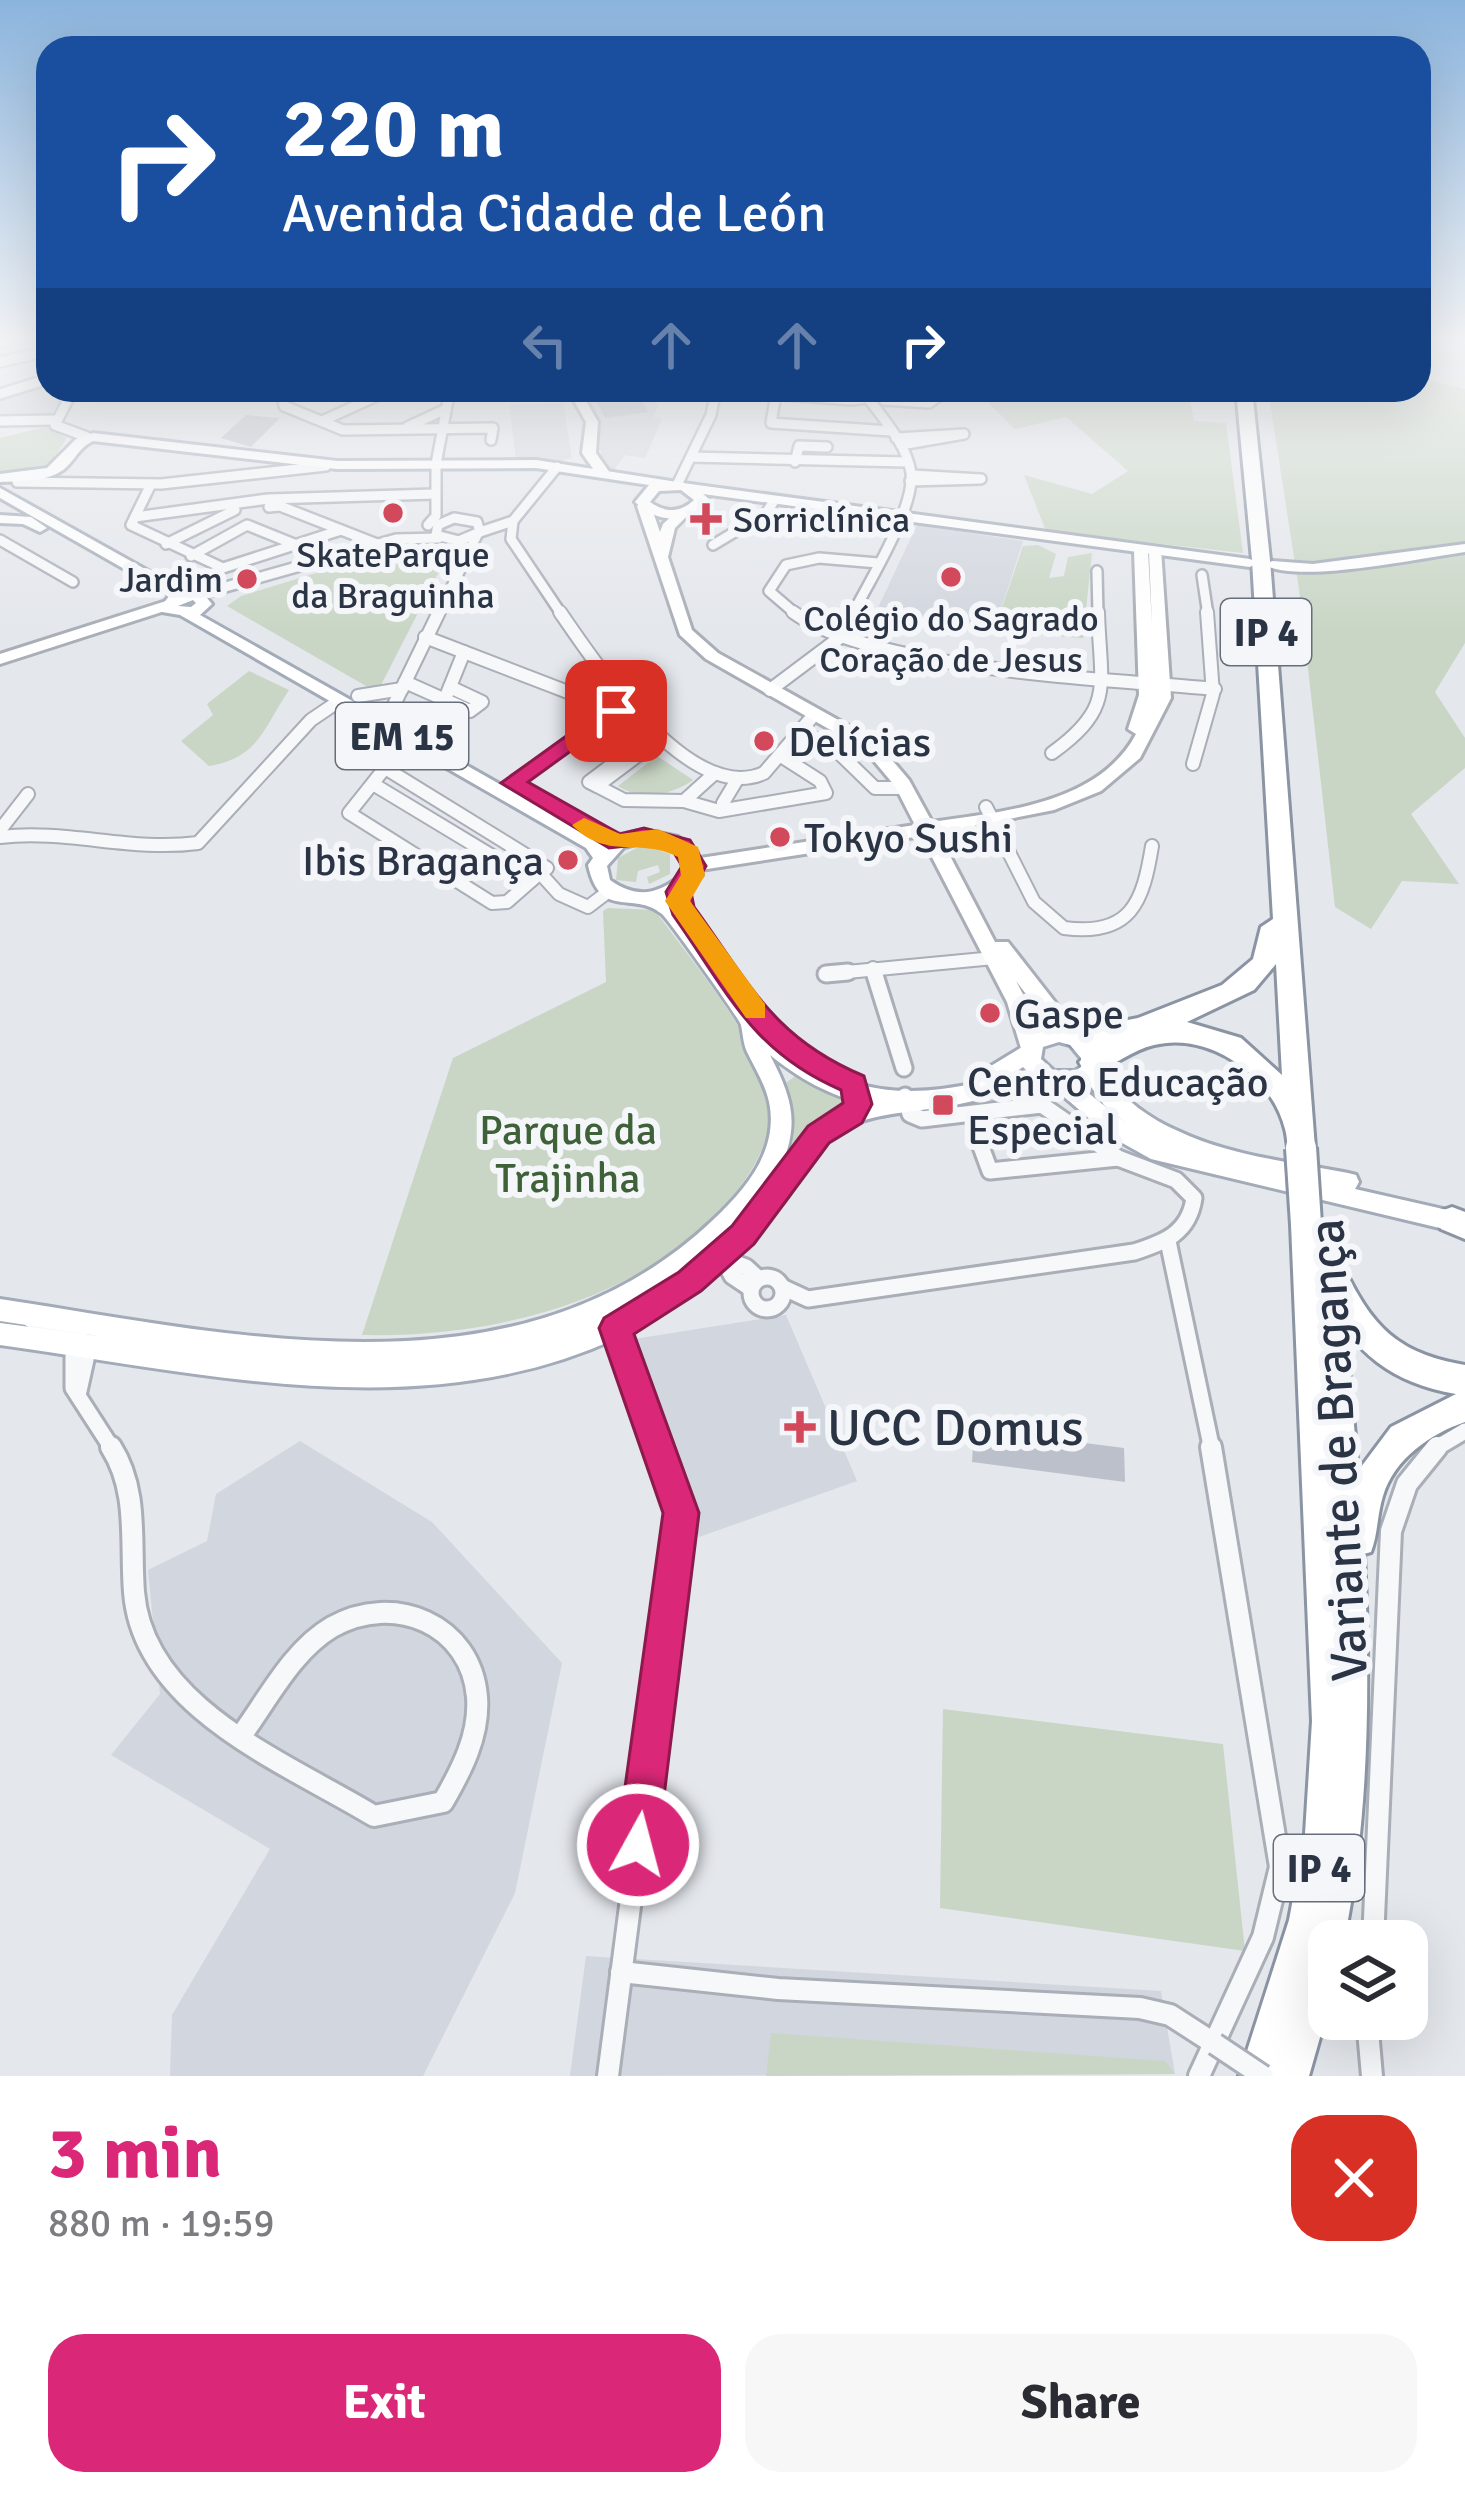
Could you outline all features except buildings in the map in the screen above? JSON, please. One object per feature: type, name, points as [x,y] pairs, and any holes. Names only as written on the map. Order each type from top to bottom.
[{"type":"highway","name":"Variante de Bragança","points":[[1248,437],[1306,1143]]},
{"type":"highway","name":"Variante de Bragança","points":[[1280,818],[1281,914],[1318,1237],[1349,1574],[1352,1732],[1344,1841],[1324,1950],[1286,2076]]},
{"type":"highway","points":[[1073,1037],[1102,1038],[1244,985],[1262,966],[1274,943],[1274,920],[1281,914]]},
{"type":"highway","points":[[1092,1066],[1136,1042],[1177,1033],[1217,1038],[1260,1062],[1306,1143]]},
{"type":"highway","name":"Variante de Bragança","points":[[1262,2076],[1310,1920],[1324,1834],[1331,1720],[1318,1237]]},
{"type":"highway","name":"IP 4","points":[[1318,1237],[1353,1325],[1386,1355],[1430,1376],[1465,1380]]},
{"type":"highway","points":[[1349,1574],[1359,1566],[1363,1500],[1377,1464],[1404,1432],[1465,1406]]},
{"type":"main road","points":[[7,487],[44,480],[78,437],[281,464],[564,468],[766,500],[1250,562]]},
{"type":"main road","points":[[564,468],[576,437]]},
{"type":"main road","points":[[591,437],[589,453],[609,474],[644,501],[682,514]]},
{"type":"main road","points":[[644,501],[681,486],[701,495],[698,507]]},
{"type":"main road","name":"EM 15","points":[[1,519],[14,514],[7,487]]},
{"type":"main road","name":"EM 15","points":[[7,487],[185,605]]},
{"type":"main road","points":[[661,558],[668,527],[682,514],[698,507],[766,500]]},
{"type":"main road","points":[[644,501],[685,632],[712,656],[870,746],[906,788],[1006,955],[1050,1014]]},
{"type":"main road","name":"EM 15","points":[[1,519],[26,520],[185,605],[346,700],[512,783],[609,849]]},
{"type":"main road","points":[[1272,565],[1313,568],[1465,548]]},
{"type":"main road","points":[[805,1067],[768,1030],[682,909],[678,892],[692,859],[1072,799],[1116,772],[1148,735],[1156,682],[1149,551]]},
{"type":"main road","points":[[0,659],[185,605]]},
{"type":"main road","name":"EM 15","points":[[383,717],[408,739],[592,844],[609,849],[658,836],[692,859]]},
{"type":"main road","points":[[927,822],[938,856],[1006,980],[1034,1068],[1117,1129],[1159,1153],[1462,1220]]},
{"type":"main road","points":[[609,849],[597,874],[609,891],[655,901],[673,912],[776,1053],[854,1097],[905,1097],[1080,1080],[1092,1066]]},
{"type":"main road","points":[[655,901],[678,892]]},
{"type":"main road","points":[[1006,980],[1018,984],[1073,1037],[1132,1117],[1168,1138],[1462,1220]]},
{"type":"main road","points":[[10,1312],[377,1358],[487,1347],[592,1312],[666,1272],[725,1224],[754,1189],[779,1145],[779,1088],[751,1022]]},
{"type":"main road","points":[[905,1097],[986,1079],[1049,1034],[1073,1037]]},
{"type":"main road","points":[[779,1088],[805,1067]]},
{"type":"main road","points":[[0,1334],[344,1379],[436,1377],[506,1364],[615,1328],[698,1274],[741,1273],[743,1235],[854,1097]]},
{"type":"street","points":[[428,525],[436,516],[441,437]]},
{"type":"street","points":[[681,486],[699,437]]},
{"type":"street","points":[[887,437],[915,437]]},
{"type":"street","points":[[770,690],[842,636],[900,518],[911,478],[896,438]]},
{"type":"street","points":[[795,462],[799,446],[827,446]]},
{"type":"street","points":[[691,457],[907,462]]},
{"type":"street","points":[[7,487],[44,480],[151,484],[281,464]]},
{"type":"street","points":[[135,517],[268,499],[434,495],[485,530],[512,526],[564,468]]},
{"type":"street","points":[[911,478],[981,479],[911,478]]},
{"type":"street","points":[[151,484],[131,525],[223,568],[341,530]]},
{"type":"street","points":[[713,545],[766,513],[766,500]]},
{"type":"street","points":[[166,544],[232,510],[280,506],[377,544],[442,539],[512,526]]},
{"type":"street","points":[[185,605],[428,525],[466,519]]},
{"type":"street","points":[[443,522],[434,532],[462,565]]},
{"type":"street","points":[[191,556],[247,525],[296,545]]},
{"type":"street","points":[[512,526],[642,721],[715,772],[738,778],[763,775],[813,716]]},
{"type":"street","points":[[383,717],[485,530]]},
{"type":"street","points":[[0,540],[73,582]]},
{"type":"street","points":[[878,563],[819,558],[786,565],[769,591],[796,619],[842,636],[925,656],[1215,688]]},
{"type":"street","points":[[1052,753],[1088,727],[1100,705],[1097,571]]},
{"type":"street","points":[[1192,764],[1211,727],[1215,688],[1202,575]]},
{"type":"street","points":[[425,637],[642,721]]},
{"type":"street","points":[[0,833],[64,833],[133,844],[198,843],[311,720],[346,700],[404,686],[447,693],[464,652]]},
{"type":"street","points":[[512,783],[628,702]]},
{"type":"street","points":[[801,731],[838,751],[875,788],[906,788]]},
{"type":"street","points":[[658,735],[589,776],[597,786],[624,800],[684,801],[727,809],[826,793],[820,782],[781,756]]},
{"type":"street","points":[[385,768],[547,868],[507,902],[492,903],[349,813],[408,739]]},
{"type":"street","points":[[684,801],[715,772]]},
{"type":"street","points":[[727,809],[723,803],[738,778]]},
{"type":"street","points":[[373,784],[554,883],[559,894],[588,907],[609,891]]},
{"type":"street","points":[[0,833],[28,794]]},
{"type":"street","points":[[989,813],[1043,915],[1066,928],[1086,929],[1127,916],[1140,901],[1152,846]]},
{"type":"street","points":[[826,974],[994,958]]},
{"type":"street","points":[[873,968],[904,1068]]},
{"type":"street","points":[[779,1145],[777,1168],[723,1237],[750,1297],[760,1307],[782,1294],[804,1298],[1134,1252],[1168,1241],[1185,1228],[1194,1198],[1175,1180],[1118,1158],[1036,1104],[922,1119],[910,1114],[905,1097]]},
{"type":"street","points":[[976,1133],[990,1171],[1118,1158]]},
{"type":"street","points":[[1085,1161],[1090,1137]]},
{"type":"street","points":[[1168,1241],[1189,1321],[1280,1846],[1272,1913],[1199,2076]]},
{"type":"street","points":[[608,2076],[681,1513],[615,1328],[618,1311],[659,1287],[666,1272],[682,1272],[702,1258],[770,1278],[782,1294]]},
{"type":"street","points":[[10,1312],[42,1328],[79,1334],[87,1355],[76,1372]]},
{"type":"street","points":[[82,1345],[105,1336],[214,1353],[257,1346]]},
{"type":"street","points":[[40,1339],[59,1350],[76,1372],[78,1396],[120,1462],[129,1503],[137,1619],[147,1648],[167,1676],[243,1733],[374,1816],[443,1802],[476,1722],[474,1676],[456,1639],[444,1629],[409,1612],[372,1612],[323,1634],[243,1733]]},
{"type":"street","points":[[76,1372],[122,1350]]},
{"type":"street","points":[[1374,1920],[1391,1531],[1403,1484],[1416,1466],[1431,1449],[1465,1431]]},
{"type":"street","points":[[621,1972],[778,1989],[1140,2008],[1169,2015],[1262,2076]]},
{"type":"street","points":[[1368,2040],[1372,2076]]},
{"type":"shaded area","points":[[513,437],[569,437],[572,458],[555,463],[516,460]]},
{"type":"shaded area","points":[[599,437],[654,437],[645,458],[625,455],[613,471],[602,463]]},
{"type":"shaded area","name":"Colégio do Sagrado Coração de Jesus","points":[[917,525],[1023,541],[994,631],[876,612]]},
{"type":"shaded area","points":[[786,1315],[857,1481],[699,1537],[634,1339]]},
{"type":"shaded area","points":[[300,1441],[432,1522],[562,1663],[515,1893],[423,2076],[170,2076],[172,2015],[270,1849],[111,1755],[160,1694],[148,1570],[207,1541],[216,1494]]},
{"type":"shaded area","points":[[586,1956],[1161,1991],[1175,2074],[570,2076]]},
{"type":"green space","points":[[1089,437],[1228,437],[1243,553],[1046,531],[1024,475],[1092,494],[1128,471]]},
{"type":"green space","points":[[1275,437],[1465,437],[1465,643],[1435,692],[1465,738],[1465,768],[1411,814],[1459,884],[1402,881],[1371,929],[1335,907],[1299,589]]},
{"type":"green space","points":[[0,438],[67,438],[50,464],[0,472]]},
{"type":"green space","points":[[407,545],[434,547],[445,560],[380,687],[366,686],[227,606],[241,596]]},
{"type":"green space","points":[[1038,545],[1056,554],[1049,578],[1064,576],[1068,557],[1092,553],[1083,638],[994,631],[1023,546]]},
{"type":"green space","points":[[249,671],[289,690],[250,748],[209,766],[181,741],[213,715],[207,704]]},
{"type":"green space","points":[[657,756],[693,780],[656,794],[636,794],[618,786]]},
{"type":"green space","points":[[642,845],[670,854],[670,874],[649,884],[647,877],[660,872],[658,865],[638,871],[636,882],[616,880],[618,858]]},
{"type":"green space","name":"Parque da Trajinha","points":[[655,910],[741,1030],[765,1082],[770,1107],[768,1130],[756,1162],[737,1191],[701,1229],[660,1260],[615,1285],[516,1319],[464,1329],[362,1335],[453,1058],[606,982],[603,911]]},
{"type":"green space","points":[[797,1075],[854,1103],[810,1129],[779,1178],[790,1125],[784,1084]]},
{"type":"green space","points":[[943,1709],[1223,1744],[1245,1951],[940,1908]]},
{"type":"green space","points":[[771,2033],[1165,2061],[1175,2074],[766,2076]]},
{"type":"slow traffic","points":[[584,825],[617,842],[658,836],[689,853],[693,875],[678,892],[678,901],[756,1011]]},
{"type":"place","name":"SkateParque da Braguinha","points":[[393,513]]},
{"type":"place","name":"Sorriclínica","points":[[706,519]]},
{"type":"place","name":"Colégio do Sagrado Coração de Jesus","points":[[951,577]]},
{"type":"place","name":"Jardim","points":[[247,579]]},
{"type":"place","name":"Delícias","points":[[764,741]]},
{"type":"place","name":"Tokyo Sushi","points":[[780,837]]},
{"type":"place","name":"Ibis Bragança","points":[[568,860]]},
{"type":"place","name":"Gaspe","points":[[990,1013]]},
{"type":"place","name":"Centro Educação Especial","points":[[943,1105]]},
{"type":"place","name":"UCC Domus","points":[[800,1427]]},
{"type":"route","points":[[616,711],[512,783],[617,842],[658,836],[681,845],[694,866],[693,875],[678,892],[682,909],[776,1040],[810,1065],[854,1084],[858,1104],[851,1115],[833,1123],[807,1148],[743,1235],[690,1281],[615,1328],[681,1513],[638,1845]]}]
